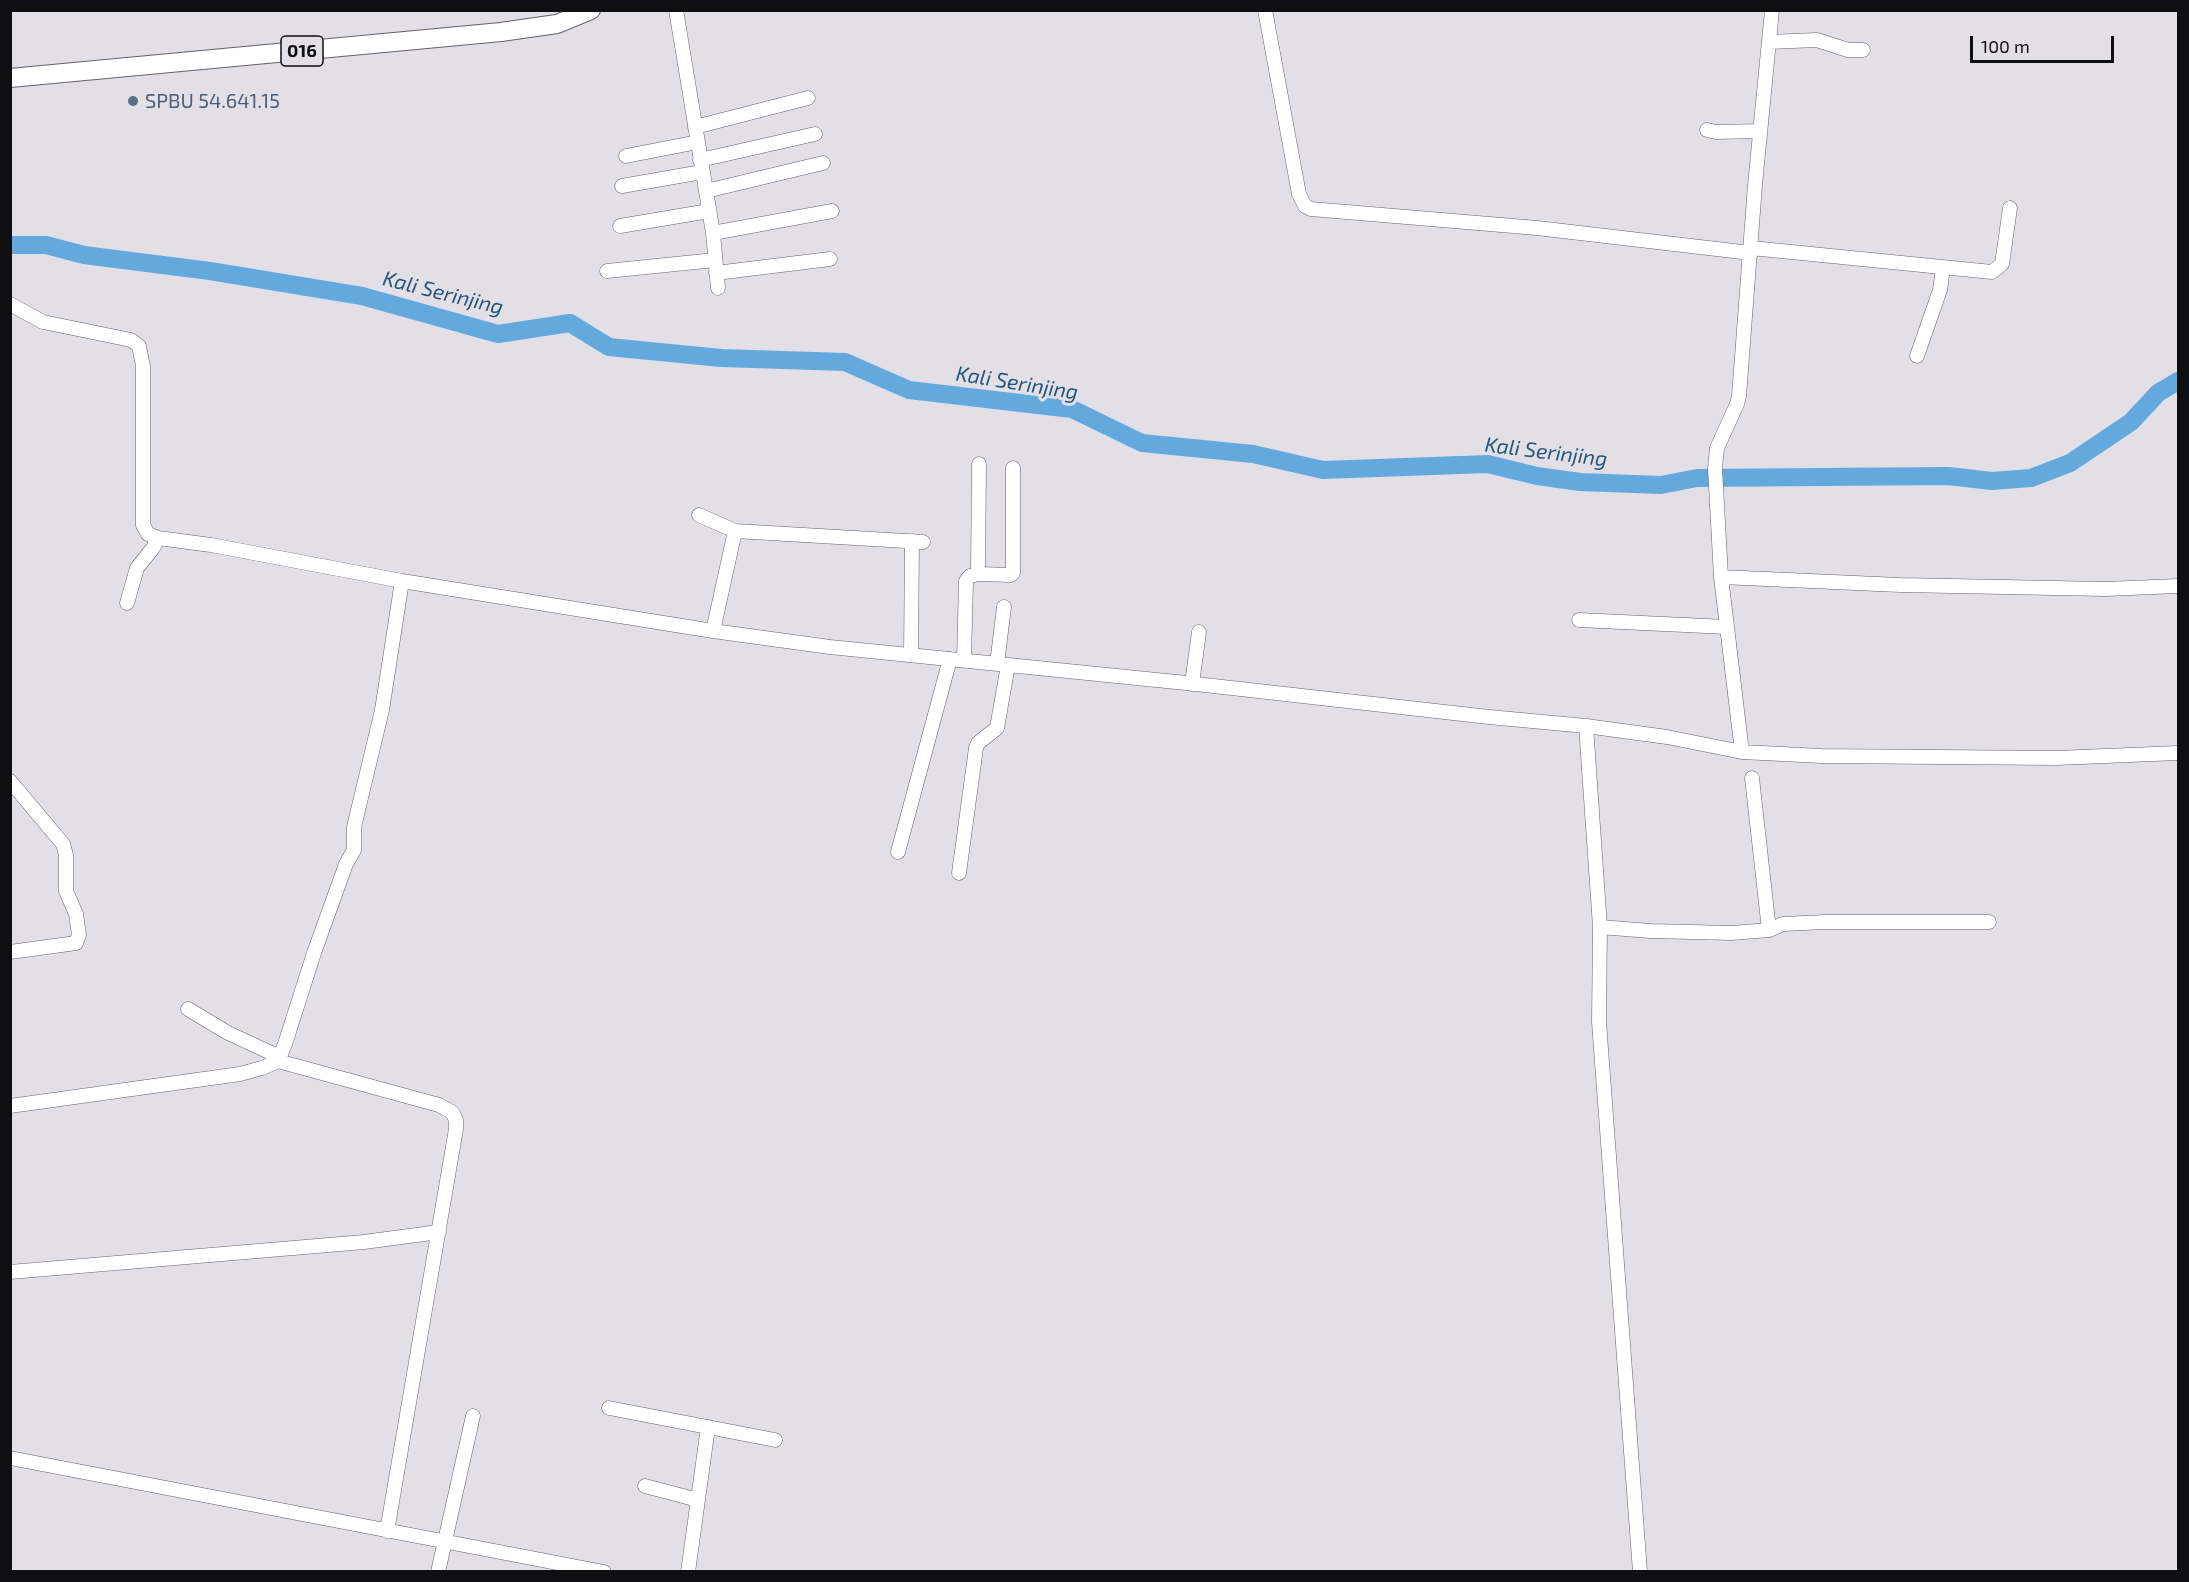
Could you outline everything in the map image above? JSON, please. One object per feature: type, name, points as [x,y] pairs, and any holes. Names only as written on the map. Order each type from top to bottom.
[{"type":"main road","name":"016","points":[[10,78],[416,41],[591,10]]},
{"type":"street","points":[[676,10],[706,191],[718,288]]},
{"type":"street","points":[[1265,10],[1299,194],[1305,206],[1311,209],[1504,225],[1987,272],[1999,268],[2002,264],[2010,208]]},
{"type":"street","points":[[1742,752],[1721,577],[1715,468],[1718,448],[1739,396],[1772,10]]},
{"type":"street","points":[[1769,42],[1820,41],[1848,50],[1863,50]]},
{"type":"street","points":[[695,127],[808,98]]},
{"type":"street","points":[[1707,130],[1716,132],[1760,131]]},
{"type":"street","points":[[622,186],[815,134]]},
{"type":"street","points":[[626,156],[698,142]]},
{"type":"street","points":[[706,191],[823,163]]},
{"type":"street","points":[[620,226],[709,211]]},
{"type":"street","points":[[712,233],[832,211]]},
{"type":"street","points":[[606,271],[716,267],[830,259]]},
{"type":"street","points":[[1917,356],[1940,290],[1943,268]]},
{"type":"street","points":[[10,304],[43,322],[131,340],[139,346],[143,366],[143,525],[148,534],[158,538],[211,545],[402,580],[713,631],[911,655],[1586,726],[1667,737],[1742,752],[1822,756],[2036,758],[2178,753]]},
{"type":"street","points":[[978,574],[979,464]]},
{"type":"street","points":[[898,852],[957,659],[966,581],[970,576],[978,574],[1011,575],[1013,573],[1013,468]]},
{"type":"street","points":[[699,515],[735,531],[917,542],[911,655]]},
{"type":"street","points":[[713,631],[735,531]]},
{"type":"street","points":[[126,603],[137,568],[158,538]]},
{"type":"street","points":[[1721,577],[1899,585],[2106,589],[2178,586]]},
{"type":"street","points":[[10,1106],[240,1074],[262,1068],[279,1059],[314,953],[346,864],[354,850],[354,827],[382,710],[402,580]]},
{"type":"street","points":[[959,873],[976,748],[978,743],[997,728],[1003,664],[1004,607]]},
{"type":"street","points":[[1579,620],[1727,627]]},
{"type":"street","points":[[1192,684],[1199,632]]},
{"type":"street","points":[[1586,726],[1600,927],[1599,1022],[1640,1572]]},
{"type":"street","points":[[1752,778],[1769,930]]},
{"type":"street","points":[[10,952],[76,943],[79,934],[76,915],[66,891],[66,855],[63,844],[13,788]]},
{"type":"street","points":[[1600,927],[1732,933],[1769,930],[1784,924],[1836,921],[1989,922]]},
{"type":"street","points":[[188,1009],[279,1059],[428,1102],[452,1112],[456,1120],[387,1531]]},
{"type":"street","points":[[10,1272],[151,1258],[364,1242],[439,1232]]},
{"type":"street","points":[[609,1408],[774,1440]]},
{"type":"street","points":[[438,1572],[473,1416]]},
{"type":"street","points":[[688,1572],[708,1427]]},
{"type":"street","points":[[10,1458],[604,1572]]},
{"type":"street","points":[[645,1486],[698,1500]]},
{"type":"waterway","name":"Kali Serinjing","points":[[10,245],[46,245],[84,255],[210,271],[362,296],[498,334],[570,323],[609,347],[721,358],[845,362],[909,390],[1072,409],[1142,443],[1253,454],[1323,470],[1488,464],[1537,476],[1580,482],[1661,485],[1697,478],[1948,476],[1992,481],[2031,478],[2070,463],[2131,422],[2158,393],[2178,381]]},
{"type":"place","name":"SPBU 54.641.15","points":[[133,101]]}]
